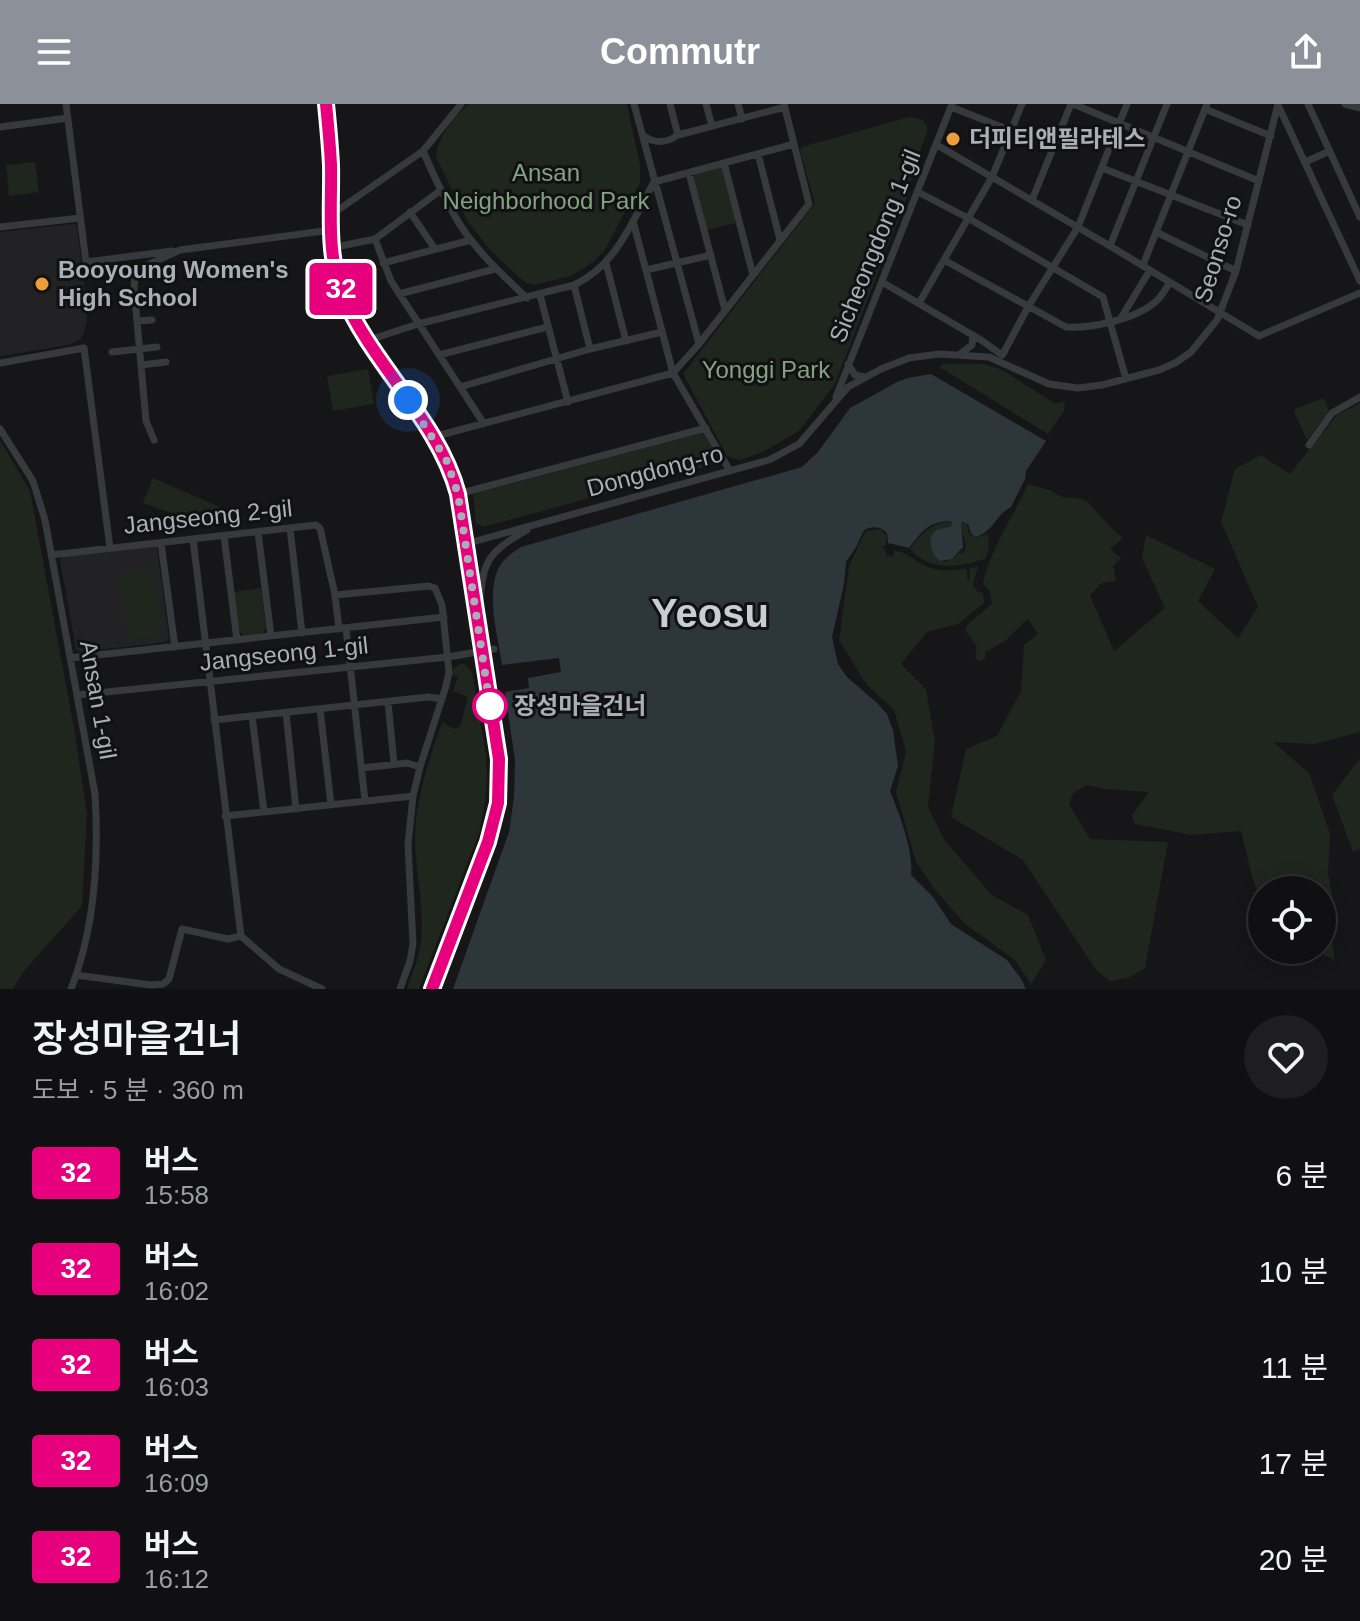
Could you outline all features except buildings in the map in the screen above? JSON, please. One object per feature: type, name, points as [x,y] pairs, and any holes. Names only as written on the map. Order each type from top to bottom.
[{"type":"street","points":[[66,104],[86,262],[331,230]]},
{"type":"street","points":[[326,104],[334,266],[349,307],[452,471],[499,759],[498,803],[488,842],[432,989]]},
{"type":"street","points":[[331,215],[423,151],[461,104]]},
{"type":"street","points":[[634,104],[699,344]]},
{"type":"street","points":[[670,104],[678,135]]},
{"type":"street","points":[[706,104],[712,126]]},
{"type":"street","points":[[738,104],[742,119]]},
{"type":"street","points":[[919,303],[992,177],[1022,104]]},
{"type":"street","points":[[1032,200],[1072,104],[1259,181]]},
{"type":"street","points":[[882,282],[973,335],[1001,358],[1028,307],[1078,227],[1127,104]]},
{"type":"street","points":[[1110,246],[1167,104]]},
{"type":"street","name":"Seonso-ro","points":[[834,402],[848,387],[865,377],[909,358],[939,354],[1001,358],[1033,378],[1065,387],[1090,387],[1175,363],[1191,352],[1221,312],[1236,271],[1278,104]]},
{"type":"street","name":"Seonso-ro","points":[[1278,104],[1360,281]]},
{"type":"street","points":[[1308,104],[1360,217]]},
{"type":"street","points":[[1345,104],[1360,108]]},
{"type":"street","points":[[952,105],[1012,131]]},
{"type":"street","name":"Sicheongdong 1-gil","points":[[834,402],[952,105]]},
{"type":"street","points":[[433,437],[673,373],[809,204],[784,106],[671,139],[656,142],[644,136]]},
{"type":"street","points":[[1121,318],[1147,268],[1156,232],[1206,107],[1271,136]]},
{"type":"street","points":[[0,127],[68,118]]},
{"type":"street","points":[[369,340],[418,324],[574,285],[606,263],[654,182],[794,144]]},
{"type":"street","points":[[937,145],[1259,336],[1360,293]]},
{"type":"street","points":[[423,151],[453,213],[471,240],[495,269],[527,298]]},
{"type":"street","points":[[1305,162],[1330,151]]},
{"type":"street","points":[[758,154],[780,240]]},
{"type":"street","points":[[724,163],[753,275]]},
{"type":"street","points":[[1102,168],[1248,225]]},
{"type":"street","points":[[689,173],[725,310]]},
{"type":"street","points":[[331,248],[375,239],[441,190]]},
{"type":"street","points":[[918,192],[1103,297],[1126,379]]},
{"type":"street","points":[[410,212],[435,249]]},
{"type":"street","points":[[0,227],[80,218]]},
{"type":"street","points":[[633,221],[673,373],[730,471]]},
{"type":"street","points":[[1156,232],[1236,271]]},
{"type":"street","points":[[375,239],[391,281],[484,424]]},
{"type":"street","points":[[383,263],[471,240]]},
{"type":"street","points":[[154,440],[146,421],[134,284],[138,271],[144,266],[180,250]]},
{"type":"street","points":[[646,270],[711,255]]},
{"type":"street","points":[[944,260],[1066,327],[1086,327],[1148,308],[1158,301],[1170,282]]},
{"type":"street","points":[[606,263],[626,341]]},
{"type":"street","points":[[399,294],[495,269]]},
{"type":"street","points":[[574,285],[590,349]]},
{"type":"street","points":[[540,295],[568,402]]},
{"type":"street","points":[[137,321],[152,320]]},
{"type":"street","points":[[439,355],[547,327]]},
{"type":"street","points":[[460,387],[590,349],[662,332]]},
{"type":"street","points":[[959,354],[971,346],[973,335]]},
{"type":"street","points":[[112,352],[157,347]]},
{"type":"street","points":[[0,363],[84,348],[110,548]]},
{"type":"street","points":[[141,365],[166,362]]},
{"type":"street","points":[[848,364],[855,375],[865,377]]},
{"type":"street","points":[[1309,445],[1332,413],[1360,397]]},
{"type":"street","name":"Dongdong-ro","points":[[465,544],[769,460],[791,450],[809,434],[834,402]]},
{"type":"street","points":[[458,494],[706,428]]},
{"type":"street","name":"Ansan 1-gil","points":[[0,429],[33,481],[45,520],[95,794],[97,837],[92,907],[71,989]]},
{"type":"street","points":[[478,627],[487,561],[499,547],[538,524]]},
{"type":"street","name":"Jangseong 2-gil","points":[[51,555],[316,525],[320,528],[335,595]]},
{"type":"street","points":[[290,528],[302,633]]},
{"type":"street","points":[[258,532],[271,636]]},
{"type":"street","points":[[224,536],[237,640]]},
{"type":"street","points":[[193,539],[241,936],[279,969],[322,989]]},
{"type":"street","points":[[161,543],[175,647]]},
{"type":"street","points":[[365,801],[350,667],[335,595],[433,586],[440,597],[444,617],[449,672],[413,796],[408,845],[413,944],[400,989]]},
{"type":"street","points":[[70,658],[444,617]]},
{"type":"street","name":"Jangseong 1-gil","points":[[77,695],[448,657],[494,649]]},
{"type":"street","points":[[214,720],[428,697],[442,699]]},
{"type":"street","points":[[388,702],[394,764]]},
{"type":"street","points":[[320,709],[331,805]]},
{"type":"street","points":[[286,712],[296,809]]},
{"type":"street","points":[[252,716],[264,812]]},
{"type":"street","points":[[362,768],[407,763],[420,767]]},
{"type":"street","points":[[225,816],[413,796]]},
{"type":"street","points":[[76,975],[147,985],[166,983],[182,929],[228,939],[241,936]]},
{"type":"street","points":[[109,989],[113,980]]},
{"type":"shaded area","name":"Booyoung Women's High School","points":[[77,226],[86,301],[87,321],[83,335],[69,345],[0,356],[0,232]]},
{"type":"shaded area","points":[[931,374],[1046,441],[1026,471],[1011,507],[991,527],[975,537],[968,524],[962,522],[963,547],[952,559],[940,561],[930,541],[937,530],[951,527],[950,521],[930,526],[909,548],[888,543],[887,533],[879,528],[864,530],[846,562],[832,637],[838,664],[847,677],[887,714],[893,730],[898,766],[890,791],[908,844],[911,875],[933,897],[951,924],[1007,960],[1026,989],[453,989],[509,832],[515,760],[505,692],[529,688],[528,678],[561,672],[559,658],[502,665],[493,592],[502,562],[521,547],[802,467],[818,452],[850,408],[897,382]]},
{"type":"shaded area","points":[[157,547],[169,638],[166,642],[80,652],[76,649],[60,560],[64,556]]},
{"type":"green space","name":"Ansan Neighborhood Park","points":[[469,104],[627,104],[640,165],[640,183],[605,250],[592,263],[571,276],[534,285],[526,283],[490,250],[468,222],[436,157],[448,128]]},
{"type":"green space","name":"Yonggi Park","points":[[909,117],[923,120],[927,132],[913,170],[909,192],[835,384],[799,431],[763,452],[740,460],[727,456],[683,374],[815,203],[800,151],[802,147]]},
{"type":"green space","points":[[35,162],[39,192],[9,196],[6,165]]},
{"type":"green space","points":[[722,168],[736,223],[707,230],[694,177],[695,173]]},
{"type":"green space","points":[[983,364],[997,368],[1054,403],[1065,402],[1064,411],[1048,434],[941,368],[940,365]]},
{"type":"green space","points":[[368,369],[374,404],[333,411],[327,376]]},
{"type":"green space","points":[[1324,398],[1329,411],[1307,440],[1294,412]]},
{"type":"green space","points":[[1360,403],[1360,732],[1315,744],[1273,742],[1309,773],[1330,834],[1329,876],[1252,876],[1241,831],[1191,835],[1135,824],[1132,815],[1149,792],[1087,785],[1073,793],[1069,804],[1090,839],[1168,842],[1145,968],[1128,978],[1110,981],[1097,971],[1023,860],[951,817],[966,749],[997,736],[1021,691],[1024,645],[1038,634],[1028,619],[1005,641],[985,652],[985,659],[980,661],[975,658],[977,647],[965,630],[992,604],[990,592],[983,583],[991,557],[1028,484],[1062,497],[1081,499],[1088,502],[1123,538],[1110,549],[1121,558],[1113,566],[1116,581],[1102,583],[1090,595],[1114,651],[1165,608],[1142,558],[1146,535],[1215,569],[1198,601],[1238,638],[1258,607],[1221,522],[1235,469],[1261,455],[1290,474],[1337,415]]},
{"type":"green space","name":"Yonggi Park","points":[[705,434],[713,450],[715,458],[712,465],[483,527],[476,523],[473,494]]},
{"type":"green space","points":[[0,440],[30,491],[87,813],[82,906],[23,972],[13,989],[0,989]]},
{"type":"green space","points":[[153,478],[222,508],[214,528],[143,503]]},
{"type":"green space","points":[[951,522],[951,527],[930,543],[932,552],[944,562],[960,552],[963,554],[965,543],[960,523],[963,523],[967,524],[969,534],[975,538],[987,534],[989,547],[985,559],[945,566],[926,561],[910,549],[925,531]]},
{"type":"green space","points":[[879,529],[886,535],[886,545],[882,547],[887,556],[893,557],[894,551],[899,551],[930,568],[967,569],[970,581],[969,569],[978,566],[973,585],[983,594],[984,603],[958,624],[927,632],[901,664],[926,689],[935,741],[928,807],[945,841],[992,895],[1028,915],[1046,960],[1031,984],[1015,960],[965,924],[935,890],[916,862],[896,792],[906,751],[894,710],[866,684],[839,640],[849,566],[867,531]]},
{"type":"green space","points":[[155,570],[163,636],[128,641],[119,574]]},
{"type":"green space","points":[[261,588],[266,628],[263,633],[243,635],[238,629],[233,592]]},
{"type":"green space","points":[[465,664],[472,672],[486,755],[485,802],[479,833],[419,989],[407,989],[419,953],[422,932],[416,818],[426,770],[442,723],[456,729],[461,724],[468,697],[453,691],[458,676],[451,676],[453,669]]},
{"type":"green space","points":[[1360,758],[1360,849],[1353,852],[1332,795]]},
{"type":"bus line","name":"32","points":[[326,104],[334,266],[342,293],[357,322],[452,471],[499,759],[498,803],[488,842],[432,989]]},
{"type":"place","name":"더피티앤필라테스","points":[[953,139]]},
{"type":"place","name":"Booyoung Women's High School","points":[[42,284]]},
{"type":"place","name":"장성마을건너","points":[[490,706]]},
{"type":"district","name":"Yeosu","points":[[710,613]]},
{"type":"route","points":[[408,400],[452,471],[490,706]]}]
